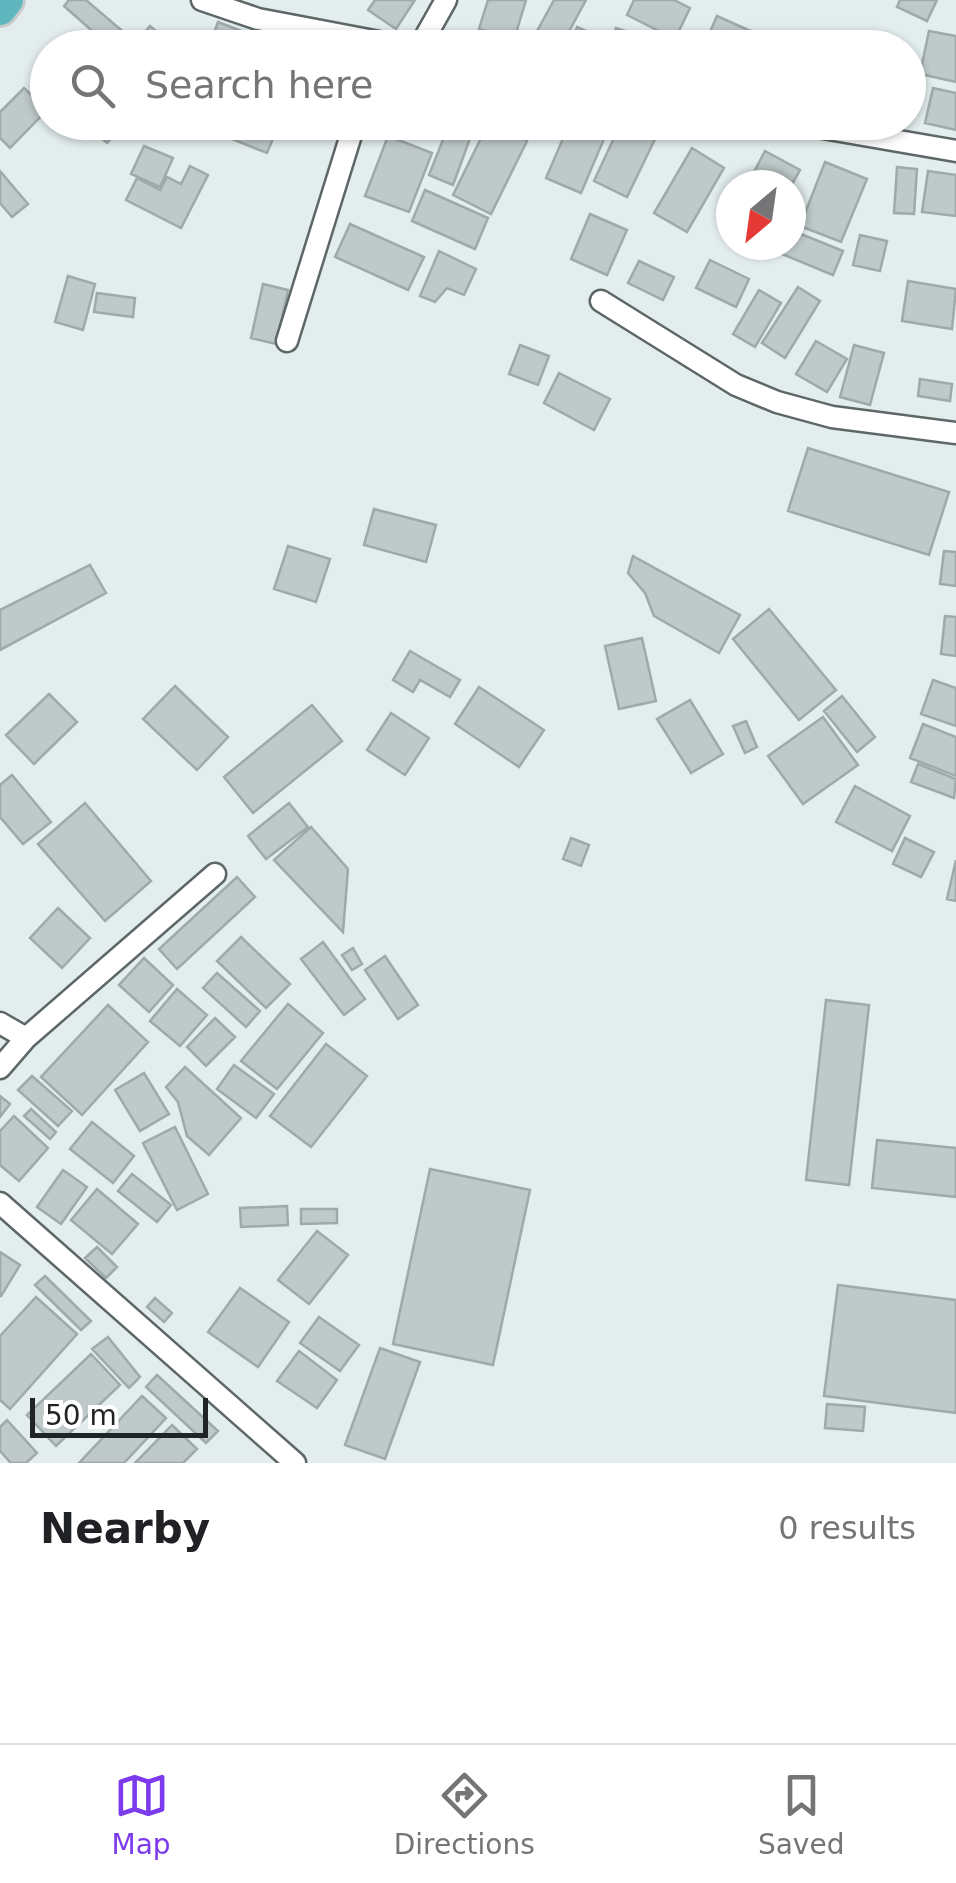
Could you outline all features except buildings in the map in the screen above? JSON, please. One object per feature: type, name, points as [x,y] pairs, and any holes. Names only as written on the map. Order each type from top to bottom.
[{"type":"highway","points":[[0,9],[7,0]]},
{"type":"street","points":[[202,0],[258,19],[313,30]]},
{"type":"street","points":[[429,30],[446,0]]},
{"type":"street","points":[[287,341],[349,140]]},
{"type":"street","points":[[892,140],[956,151]]},
{"type":"street","points":[[601,301],[736,385],[777,402],[832,417],[956,434]]},
{"type":"street","points":[[0,1068],[26,1038],[215,874]]},
{"type":"street","points":[[0,1023],[26,1038]]},
{"type":"street","points":[[0,1203],[295,1463]]}]
